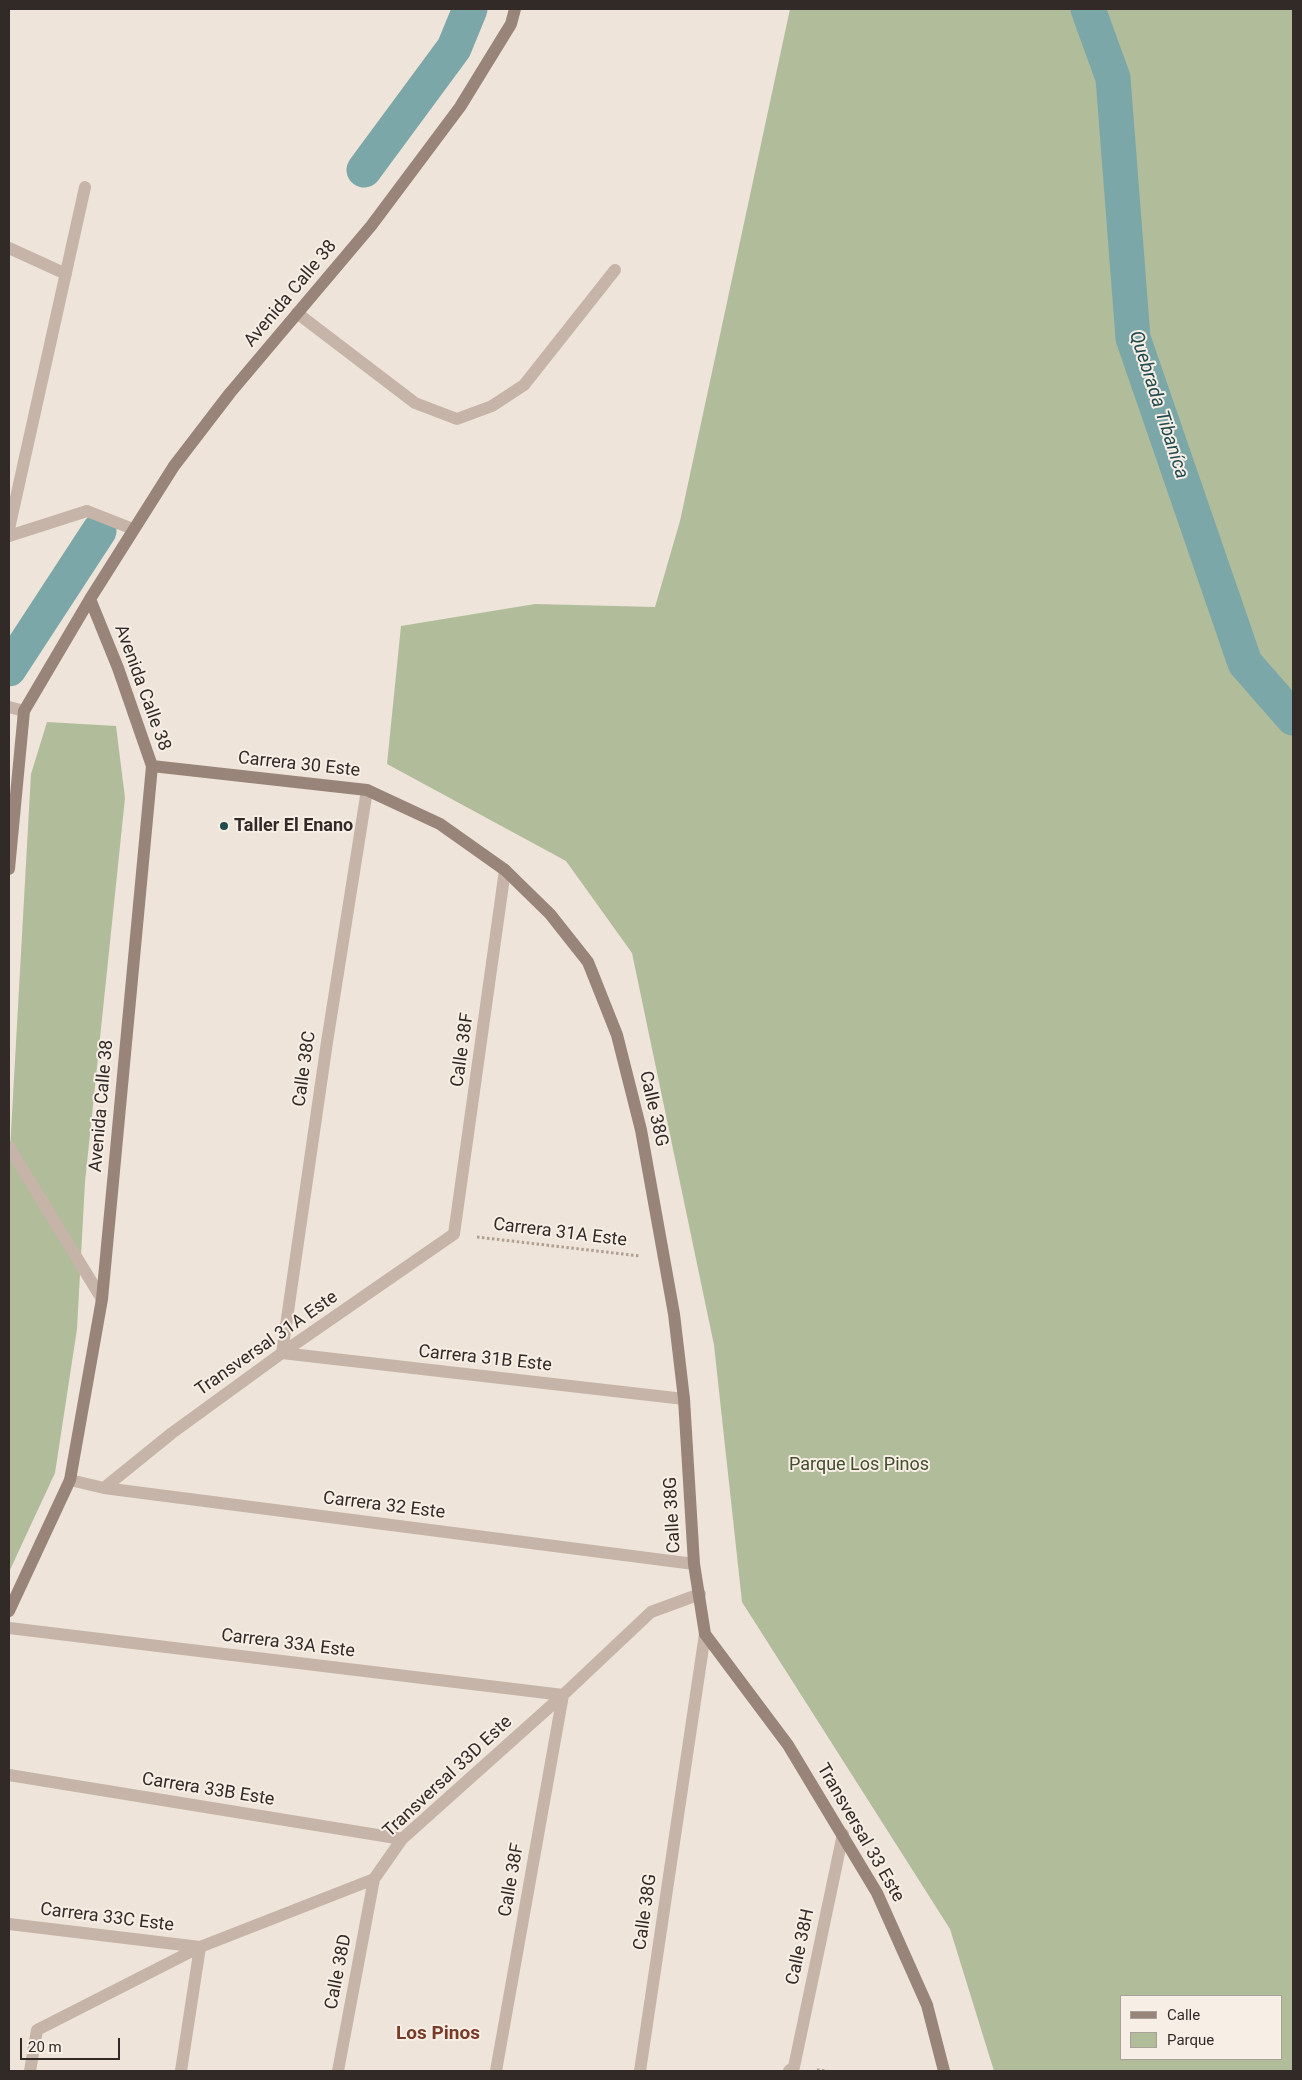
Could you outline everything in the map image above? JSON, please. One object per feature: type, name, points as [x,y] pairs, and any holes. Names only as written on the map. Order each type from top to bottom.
[{"type":"street","name":"Avenida Calle 38","points":[[9,869],[24,711],[90,599],[174,466],[230,393],[371,226],[460,107],[511,24],[515,9]]},
{"type":"street","points":[[9,529],[85,187]]},
{"type":"street","points":[[9,248],[66,274]]},
{"type":"street","points":[[297,314],[415,403],[456,419],[492,406],[524,384],[614,270]]},
{"type":"street","points":[[9,536],[87,512],[133,529]]},
{"type":"street","name":"Avenida Calle 38","points":[[9,1611],[70,1480],[102,1299],[152,766],[118,668],[90,599]]},
{"type":"street","points":[[9,707],[24,711]]},
{"type":"street","name":"Carrera 30 Este","points":[[152,766],[367,790],[440,824],[505,870],[550,914],[588,962]]},
{"type":"street","name":"Calle 38C","points":[[282,1353],[327,1042],[367,790]]},
{"type":"street","name":"Calle 38F","points":[[454,1234],[505,870]]},
{"type":"street","name":"Calle 38G","points":[[588,962],[617,1035],[641,1130],[674,1314],[684,1399],[694,1564],[705,1634],[640,2071]]},
{"type":"street","points":[[9,1147],[102,1299]]},
{"type":"street","name":"Transversal 31A Este","points":[[104,1488],[172,1433],[282,1353],[454,1234]]},
{"type":"street","name":"Carrera 31B Este","points":[[282,1353],[684,1399]]},
{"type":"street","name":"Carrera 32 Este","points":[[70,1480],[104,1488],[694,1564]]},
{"type":"street","name":"Transversal 33D Este","points":[[374,1879],[402,1838],[563,1695],[651,1612],[700,1594]]},
{"type":"street","name":"Carrera 33A Este","points":[[9,1628],[563,1695]]},
{"type":"street","name":"Transversal 33 Este","points":[[705,1634],[788,1745],[877,1893],[926,2005],[944,2071]]},
{"type":"street","name":"Calle 38F","points":[[496,2071],[563,1695]]},
{"type":"street","name":"Carrera 33B Este","points":[[9,1776],[402,1838]]},
{"type":"street","name":"Calle 38H","points":[[792,2069],[843,1834]]},
{"type":"street","points":[[30,2071],[37,2030],[200,1947],[374,1879]]},
{"type":"street","name":"Calle 38D","points":[[338,2071],[374,1879]]},
{"type":"street","name":"Carrera 33C Este","points":[[9,1924],[200,1947]]},
{"type":"street","points":[[181,2071],[200,1947]]},
{"type":"path","name":"Carrera 31A Este","points":[[454,1234],[663,1258]]},
{"type":"green space","name":"Parque Los Pinos","points":[[790,9],[1293,9],[1293,2071],[994,2071],[950,1929],[742,1602],[714,1345],[632,953],[566,861],[387,764],[401,626],[535,604],[655,607],[680,521]]},
{"type":"green space","points":[[47,722],[116,726],[125,798],[85,1182],[77,1329],[55,1473],[9,1572],[9,1168],[31,774]]},
{"type":"waterway","points":[[364,170],[454,48],[470,9]]},
{"type":"waterway","name":"Quebrada Tibaníca","points":[[1088,9],[1113,78],[1133,338],[1245,663],[1293,718]]},
{"type":"waterway","points":[[9,669],[99,531]]},
{"type":"place","name":"Taller El Enano","points":[[224,826]]},
{"type":"district","name":"Los Pinos","points":[[438,2034]]}]
